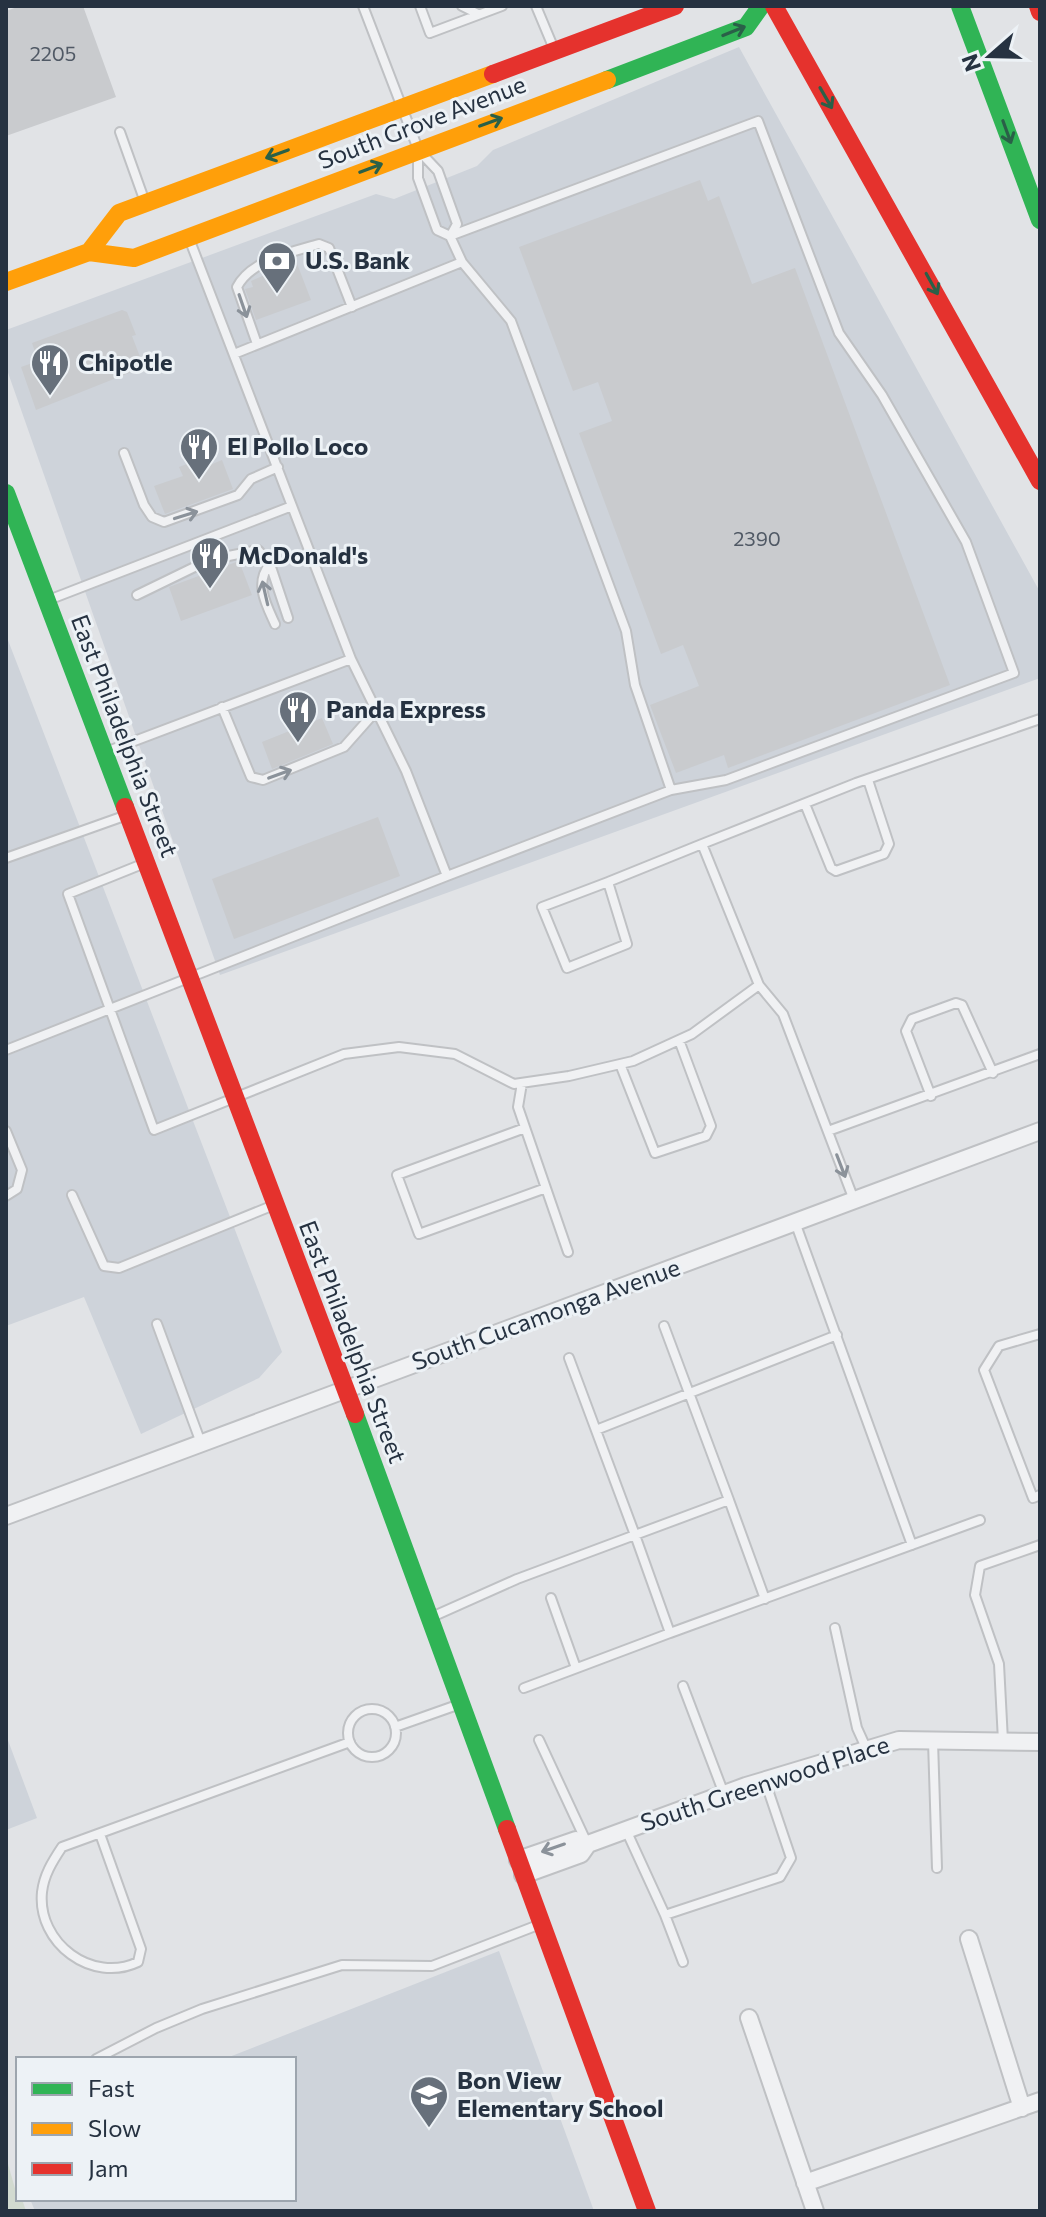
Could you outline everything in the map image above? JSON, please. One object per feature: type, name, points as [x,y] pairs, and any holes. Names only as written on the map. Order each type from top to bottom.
[{"type":"main road","name":"South Grove Avenue","points":[[89,252],[119,213],[675,6]]},
{"type":"main road","name":"South Grove Avenue","points":[[6,282],[89,252],[134,258],[189,238],[746,27],[761,6]]},
{"type":"main road","points":[[774,6],[1040,481]]},
{"type":"main road","points":[[960,6],[1040,220]]},
{"type":"main road","points":[[1038,6],[1040,12]]},
{"type":"main road","name":"East Philadelphia Street","points":[[6,493],[346,1390],[647,2211]]},
{"type":"street","name":"South Cucamonga Avenue","points":[[6,1516],[1040,1131]]},
{"type":"street","name":"South Greenwood Place","points":[[521,1867],[581,1854],[588,1844],[724,1794],[899,1740],[1040,1742]]},
{"type":"street","points":[[969,1939],[1022,2108]]},
{"type":"street","points":[[749,2018],[815,2211]]},
{"type":"street","points":[[805,2183],[1040,2101]]},
{"type":"lane","points":[[363,6],[418,149],[418,178],[437,230],[450,236],[462,262],[511,321],[626,631],[635,685],[671,790]]},
{"type":"lane","points":[[420,6],[430,33],[502,6]]},
{"type":"lane","points":[[462,6],[479,15]]},
{"type":"lane","points":[[536,6],[554,49]]},
{"type":"lane","points":[[6,1050],[671,790],[726,780],[1014,673],[966,542],[882,395],[839,333],[758,121],[450,236]]},
{"type":"lane","points":[[120,132],[145,203]]},
{"type":"lane","points":[[418,149],[438,171],[457,224],[450,236]]},
{"type":"lane","points":[[189,238],[351,659],[406,771],[447,876]]},
{"type":"lane","points":[[257,344],[237,287],[243,275],[262,264],[319,244],[329,248],[352,307]]},
{"type":"lane","points":[[234,354],[462,262]]},
{"type":"lane","points":[[124,453],[144,505],[152,517],[164,522],[238,495],[251,479],[278,467]]},
{"type":"lane","points":[[47,601],[292,506]]},
{"type":"lane","points":[[137,595],[209,560],[242,550],[258,550],[270,564],[288,618]]},
{"type":"lane","points":[[270,564],[262,580],[262,594],[275,624]]},
{"type":"lane","points":[[104,752],[351,659]]},
{"type":"lane","points":[[222,707],[251,777],[263,780],[344,747],[375,712]]},
{"type":"lane","points":[[608,882],[627,944],[567,968],[542,907],[868,780],[1040,719]]},
{"type":"lane","points":[[805,804],[831,868],[836,871],[884,854],[889,844],[868,780]]},
{"type":"lane","points":[[6,858],[128,815]]},
{"type":"lane","points":[[702,844],[759,985],[783,1014],[855,1200]]},
{"type":"lane","points":[[146,863],[68,894],[154,1130],[344,1054],[399,1047],[455,1054],[514,1084],[620,1064],[679,1040],[759,985]]},
{"type":"lane","points":[[931,1096],[906,1031],[912,1019],[956,1003],[962,1005],[993,1073]]},
{"type":"lane","points":[[620,1064],[655,1153],[706,1136],[711,1126],[679,1040]]},
{"type":"lane","points":[[828,1131],[1040,1054]]},
{"type":"lane","points":[[522,1083],[518,1107],[568,1252]]},
{"type":"lane","points":[[525,1128],[397,1175],[419,1234],[546,1188]]},
{"type":"lane","points":[[6,1131],[22,1170],[17,1189],[6,1196]]},
{"type":"lane","points":[[72,1195],[104,1266],[110,1268],[119,1268],[275,1205]]},
{"type":"lane","points":[[795,1222],[912,1545]]},
{"type":"lane","points":[[157,1324],[202,1443]]},
{"type":"lane","points":[[664,1326],[765,1599]]},
{"type":"lane","points":[[1040,1334],[999,1346],[984,1370],[1033,1498],[1040,1495]]},
{"type":"lane","points":[[596,1430],[837,1335]]},
{"type":"lane","points":[[569,1358],[670,1633]]},
{"type":"lane","points":[[429,1618],[479,1599],[517,1579],[729,1500]]},
{"type":"lane","points":[[524,1688],[980,1520]]},
{"type":"lane","points":[[1003,1743],[999,1664],[975,1595],[980,1566],[1040,1545]]},
{"type":"lane","points":[[551,1598],[576,1668]]},
{"type":"lane","points":[[835,1628],[857,1728],[867,1750]]},
{"type":"lane","points":[[683,1686],[724,1794]]},
{"type":"lane","points":[[395,1727],[461,1704]]},
{"type":"lane","points":[[362,1711],[386,1713],[395,1727],[394,1742],[378,1756],[363,1755],[350,1742],[351,1722],[362,1711]]},
{"type":"lane","points":[[539,1740],[588,1844]]},
{"type":"lane","points":[[933,1741],[937,1868]]},
{"type":"lane","points":[[100,1834],[141,1949],[138,1962],[125,1968],[101,1969],[77,1961],[54,1938],[43,1916],[42,1893],[48,1868],[62,1847],[350,1742]]},
{"type":"lane","points":[[665,1915],[780,1877],[791,1858],[765,1781]]},
{"type":"lane","points":[[626,1830],[683,1962]]},
{"type":"lane","points":[[100,2057],[202,2009],[342,1965],[432,1966],[541,1924]]},
{"type":"shaded area","points":[[739,47],[1040,592],[1040,678],[220,975],[6,367],[6,330],[376,194],[394,199],[477,166],[493,150]]},
{"type":"shaded area","points":[[6,635],[282,1352],[259,1378],[141,1434],[84,1297],[6,1326]]},
{"type":"shaded area","points":[[6,1735],[37,1818],[6,1830]]},
{"type":"shaded area","name":"Bon View Elementary School","points":[[499,1951],[594,2211],[35,2211],[31,2201],[296,2201],[296,2057],[229,2057]]},
{"type":"shaded area","points":[[6,2157],[16,2201],[23,2201],[26,2211],[6,2211]]},
{"type":"building","points":[[20,6],[83,6],[116,97],[6,136],[6,11]]},
{"type":"building","points":[[700,180],[708,201],[719,196],[752,284],[795,268],[950,685],[728,768],[724,755],[676,773],[650,705],[699,686],[683,645],[661,654],[579,433],[612,421],[598,382],[573,391],[519,247]]},
{"type":"building","name":"U.S. Bank","points":[[296,261],[311,300],[256,320],[245,289],[253,287],[251,281]]},
{"type":"building","points":[[122,310],[127,312],[136,335],[132,336],[144,367],[36,410],[21,367],[38,361],[32,343]]},
{"type":"building","name":"El Pollo Loco","points":[[208,456],[210,465],[222,460],[233,489],[165,514],[154,486],[183,476],[179,467]]},
{"type":"building","name":"McDonald's","points":[[239,561],[252,595],[181,621],[169,587]]},
{"type":"building","name":"Panda Express","points":[[322,718],[333,744],[272,769],[262,742]]},
{"type":"building","points":[[378,817],[400,876],[234,939],[212,879]]},
{"type":"traffic: fast","points":[[607,80],[746,27],[761,6]]},
{"type":"traffic: fast","points":[[960,6],[1040,220]]},
{"type":"traffic: fast","points":[[6,493],[125,807]]},
{"type":"traffic: fast","points":[[355,1414],[507,1829]]},
{"type":"traffic: slow","points":[[89,252],[119,213],[493,74]]},
{"type":"traffic: slow","points":[[6,282],[89,252],[134,258],[607,80]]},
{"type":"traffic: jam","points":[[493,74],[675,6]]},
{"type":"traffic: jam","points":[[774,6],[1040,481]]},
{"type":"traffic: jam","points":[[1038,6],[1040,12]]},
{"type":"traffic: jam","points":[[125,807],[355,1414]]},
{"type":"traffic: jam","points":[[507,1829],[647,2211]]},
{"type":"place","name":"U.S. Bank","points":[[277,295]]},
{"type":"place","name":"Chipotle","points":[[50,397]]},
{"type":"place","name":"El Pollo Loco","points":[[199,481]]},
{"type":"place","name":"McDonald's","points":[[210,590]]},
{"type":"place","name":"Panda Express","points":[[298,744]]},
{"type":"place","name":"Bon View Elementary School","points":[[429,2129]]}]
